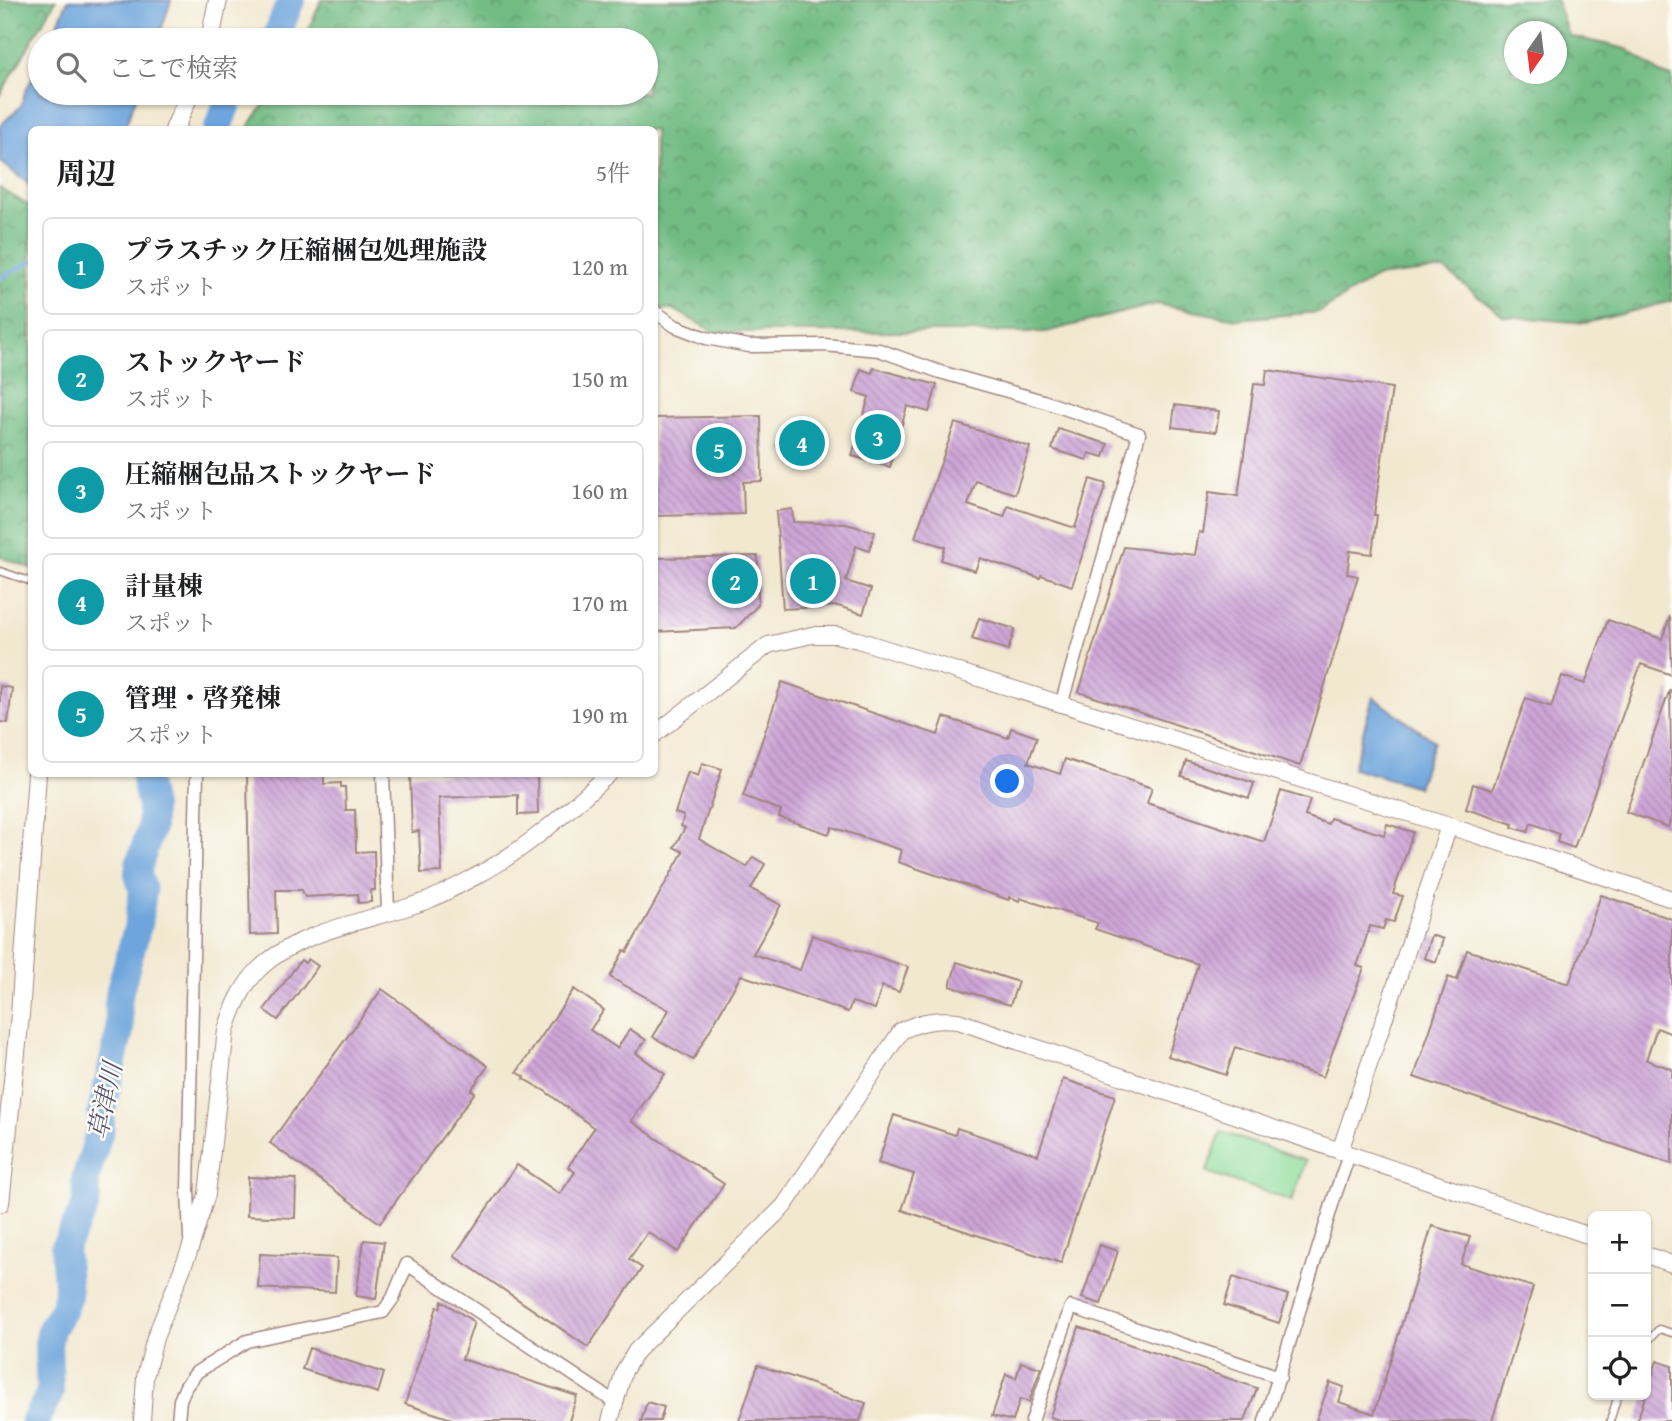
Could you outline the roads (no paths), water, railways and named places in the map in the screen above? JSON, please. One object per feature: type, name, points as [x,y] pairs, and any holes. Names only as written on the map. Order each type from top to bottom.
[{"type":"main road","points":[[212,28],[218,0]]},
{"type":"main road","points":[[176,126],[185,105]]},
{"type":"main road","points":[[0,1203],[20,1014],[37,777]]},
{"type":"street","points":[[658,314],[676,326],[706,338],[749,346],[824,345],[879,350],[940,372],[1043,401],[1139,434],[1061,705]]},
{"type":"street","points":[[658,732],[768,645],[812,635],[836,635],[1449,826],[1672,899]]},
{"type":"street","points":[[190,1249],[188,1177],[197,777]]},
{"type":"street","points":[[383,777],[388,911]]},
{"type":"street","points":[[142,1421],[145,1377],[155,1338],[190,1249],[207,1194],[226,1030],[234,1006],[259,970],[278,954],[300,942],[430,899],[482,873],[524,845],[605,777]]},
{"type":"street","points":[[1265,1421],[1335,1195],[1345,1153],[1449,826]]},
{"type":"street","points":[[610,1421],[624,1371],[636,1351],[784,1206],[901,1031],[938,1019],[958,1021],[1588,1235]]},
{"type":"street","points":[[1651,1257],[1672,1264]]},
{"type":"street","points":[[178,1421],[180,1400],[186,1386],[197,1372],[247,1341],[383,1312],[393,1298],[407,1264],[616,1402]]},
{"type":"street","points":[[1032,1421],[1071,1307],[1280,1377]]},
{"type":"lane","points":[[0,571],[28,581]]},
{"type":"lane","points":[[1651,1338],[1659,1329],[1672,1333]]},
{"type":"lane","points":[[1610,1421],[1616,1400]]},
{"type":"water","points":[[68,0],[171,0],[162,28],[56,28]]},
{"type":"water","points":[[28,86],[28,105],[133,105],[125,126],[28,126],[28,184],[0,161],[0,126],[21,106]]},
{"type":"water","points":[[1373,697],[1434,741],[1418,787],[1353,768]]},
{"type":"waterway","name":"草津川","points":[[280,28],[291,0]]},
{"type":"waterway","name":"草津川","points":[[219,126],[226,105]]},
{"type":"waterway","points":[[0,278],[28,263]]},
{"type":"waterway","name":"草津川","points":[[35,1421],[50,1393],[48,1345],[51,1329],[68,1295],[64,1248],[85,1207],[85,1180],[101,1127],[101,1113],[120,1030],[120,990],[138,925],[143,891],[138,874],[139,865],[151,828],[151,807],[145,777]]},
{"type":"place","name":"圧縮梱包品ストックヤード","points":[[878,437]]},
{"type":"place","name":"計量棟","points":[[802,443]]},
{"type":"place","name":"管理・啓発棟","points":[[719,450]]},
{"type":"place","name":"ストックヤード","points":[[735,581]]},
{"type":"place","name":"プラスチック圧縮梱包処理施設","points":[[813,581]]}]
